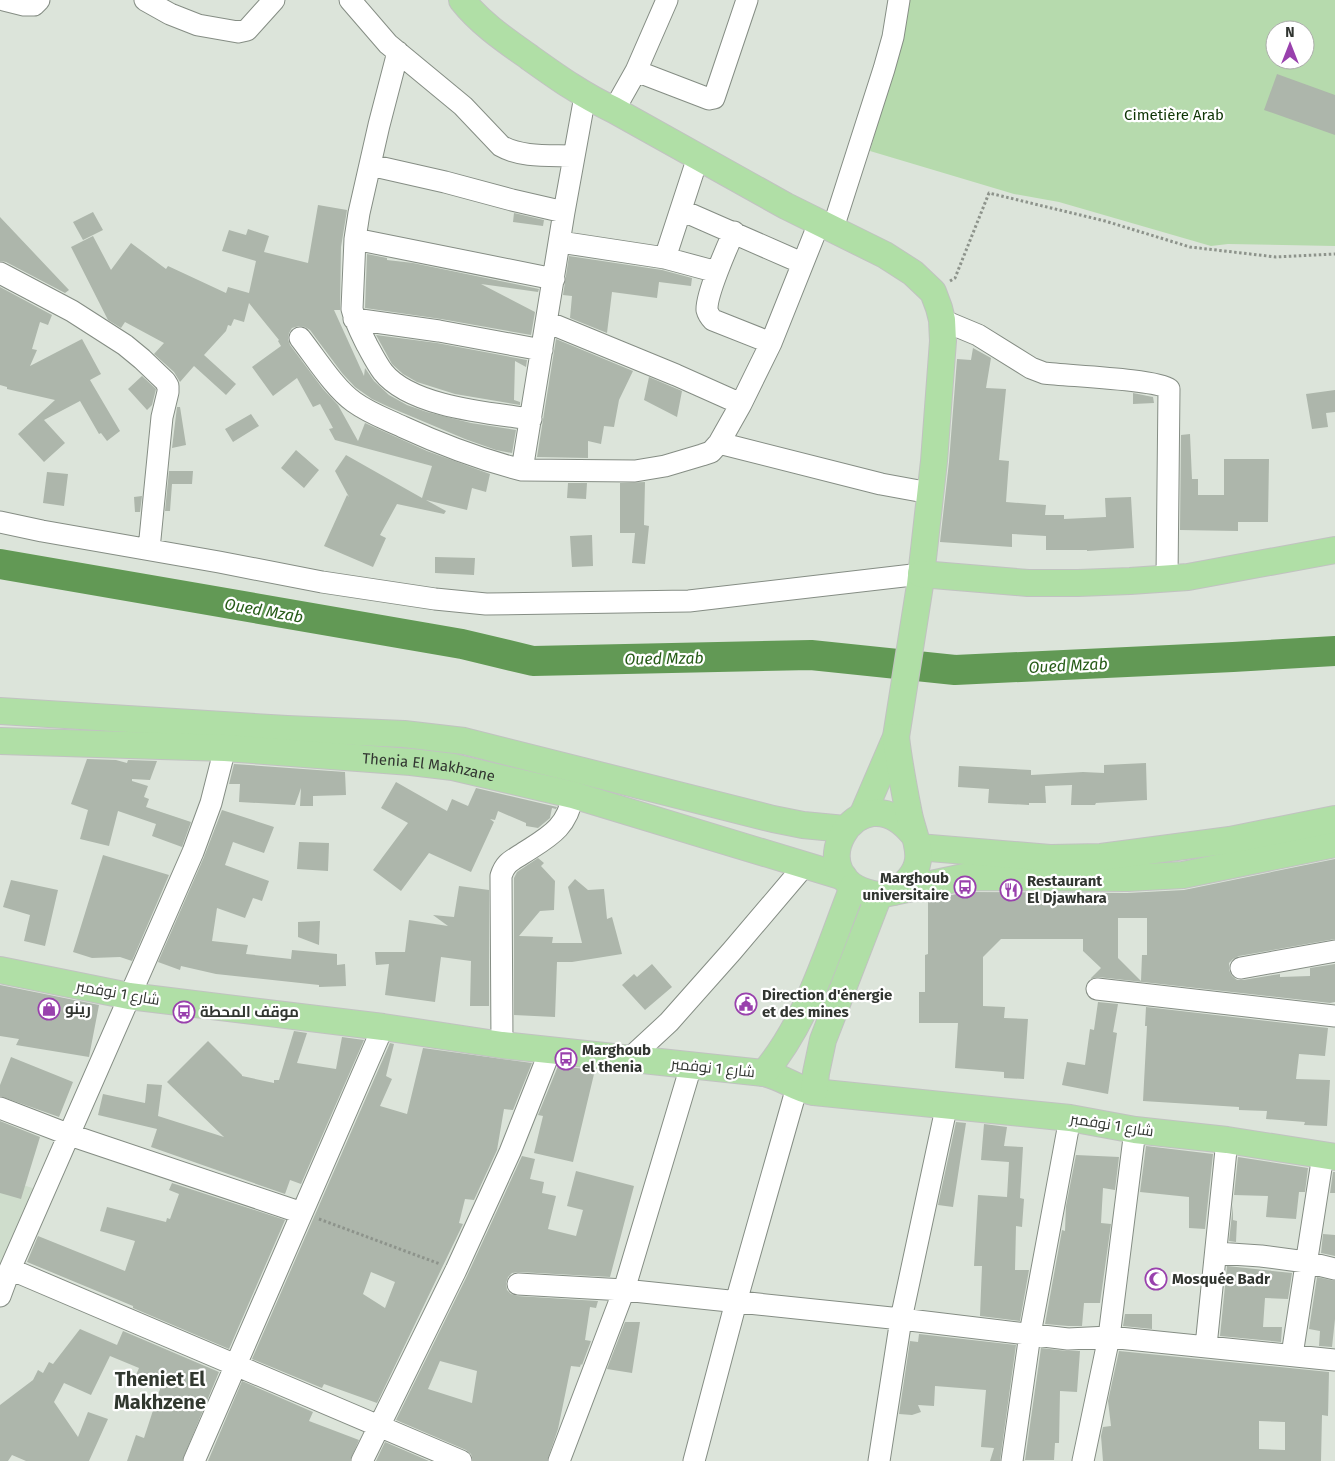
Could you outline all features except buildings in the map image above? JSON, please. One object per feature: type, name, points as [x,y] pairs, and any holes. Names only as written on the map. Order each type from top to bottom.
[{"type":"main road","points":[[462,0],[468,8],[499,36],[585,96],[614,110],[786,206],[885,255],[913,273],[933,292],[942,320],[943,341],[921,579],[897,731],[854,823],[839,840],[838,865],[848,882],[865,893],[886,893],[964,877],[1127,878],[1183,875],[1335,844]]},
{"type":"main road","points":[[921,579],[1078,583],[1188,577],[1335,550]]},
{"type":"main road","points":[[0,711],[288,729],[404,734],[464,741],[773,819],[804,825],[854,823],[879,813],[893,816],[905,823],[916,840],[1050,858],[1102,857],[1230,840],[1335,819]]},
{"type":"main road","points":[[806,1089],[819,1056],[828,1024],[886,893],[905,885],[914,874],[918,861],[897,731]]},
{"type":"main road","name":"Thenia El Makhzane","points":[[0,741],[225,748],[453,767],[573,795],[805,865],[848,882]]},
{"type":"main road","points":[[764,1074],[786,1045],[802,1016],[848,882]]},
{"type":"main road","name":"شارع 1 نوفمبر","points":[[0,970],[129,996],[383,1027],[550,1051],[764,1074],[783,1078],[806,1089],[1070,1118],[1135,1130],[1227,1140],[1329,1156]]},
{"type":"main road","points":[[786,1045],[819,1056]]},
{"type":"street","points":[[4,0],[34,6],[39,0]]},
{"type":"street","points":[[145,0],[170,14],[198,25],[243,32],[274,0]]},
{"type":"street","points":[[350,0],[388,44],[449,94],[494,140],[508,150],[519,153],[574,156]]},
{"type":"street","points":[[614,110],[636,71],[667,0]]},
{"type":"street","points":[[636,71],[709,99],[714,98],[747,0]]},
{"type":"street","points":[[300,338],[340,389],[353,402],[441,444],[489,461],[522,470],[648,470],[711,452],[719,443],[741,404],[771,343],[802,263],[826,225],[884,69],[893,37],[899,0]]},
{"type":"street","points":[[398,52],[370,165],[355,238],[352,310],[354,319],[369,349],[384,372],[398,384],[440,404],[531,419]]},
{"type":"street","points":[[522,470],[585,96]]},
{"type":"street","points":[[665,258],[698,157]]},
{"type":"street","points":[[370,165],[564,212]]},
{"type":"street","points":[[681,210],[802,263]]},
{"type":"street","points":[[734,232],[717,272],[707,312],[713,320],[771,343]]},
{"type":"street","points":[[355,238],[554,279]]},
{"type":"street","points":[[560,242],[665,258],[717,272]]},
{"type":"street","points":[[0,273],[72,310],[142,359],[168,386],[161,425],[149,549]]},
{"type":"street","points":[[354,319],[439,331],[542,350]]},
{"type":"street","points":[[942,320],[978,336],[1031,368],[1044,373],[1143,382],[1160,385],[1169,389],[1167,578]]},
{"type":"street","points":[[546,322],[676,375],[741,404]]},
{"type":"street","points":[[719,443],[881,484],[930,493]]},
{"type":"street","points":[[0,522],[322,582],[435,599],[486,604],[690,601],[921,579]]},
{"type":"street","points":[[0,1296],[10,1269],[193,852],[211,803],[225,748]]},
{"type":"street","points":[[502,1045],[501,876],[504,866],[551,835],[560,826],[569,814],[573,795]]},
{"type":"street","points":[[628,1060],[669,1022],[805,865]]},
{"type":"street","points":[[1241,968],[1335,951]]},
{"type":"street","points":[[1097,989],[1335,1016]]},
{"type":"street","points":[[194,1461],[383,1027]]},
{"type":"street","points":[[362,1461],[456,1270],[510,1152],[550,1051]]},
{"type":"street","points":[[559,1461],[624,1290],[691,1066]]},
{"type":"street","points":[[694,1461],[736,1302],[806,1089]]},
{"type":"street","points":[[879,1461],[901,1319],[947,1104]]},
{"type":"street","points":[[0,1108],[70,1135],[302,1213]]},
{"type":"street","points":[[1012,1461],[1030,1334],[1070,1118]]},
{"type":"street","points":[[1084,1461],[1109,1337],[1135,1130]]},
{"type":"street","points":[[1206,1346],[1227,1140]]},
{"type":"street","points":[[1292,1355],[1306,1262],[1329,1156]]},
{"type":"street","points":[[1216,1253],[1306,1262],[1335,1269]]},
{"type":"street","points":[[10,1269],[461,1461]]},
{"type":"street","points":[[518,1284],[624,1290],[1068,1338],[1109,1337],[1335,1360]]},
{"type":"path","points":[[933,292],[955,278],[989,193],[1104,221],[1190,247],[1276,257],[1335,254]]},
{"type":"path","points":[[302,1213],[456,1270]]},
{"type":"shaded area","points":[[0,1177],[38,1190],[0,1276]]},
{"type":"green space","name":"Cimetière Arab","points":[[895,0],[1335,0],[1335,246],[1228,244],[1211,246],[1059,202],[1014,194],[870,151],[897,55]]},
{"type":"waterway","name":"Oued Mzab","points":[[0,564],[462,644],[533,661],[811,655],[955,670],[1335,651]]},
{"type":"place","name":"Marghoub universitaire","points":[[965,887]]},
{"type":"place","name":"Restaurant El Djawhara","points":[[1011,890]]},
{"type":"place","name":"Direction d'énergie et des mines","points":[[746,1004]]},
{"type":"place","name":"رينو","points":[[49,1009]]},
{"type":"place","name":"موقف المحطة","points":[[184,1012]]},
{"type":"place","name":"Marghoub el thenia","points":[[566,1059]]},
{"type":"place","name":"Mosquée Badr","points":[[1156,1279]]},
{"type":"district","name":"Theniet El Makhzene","points":[[160,1390]]}]
